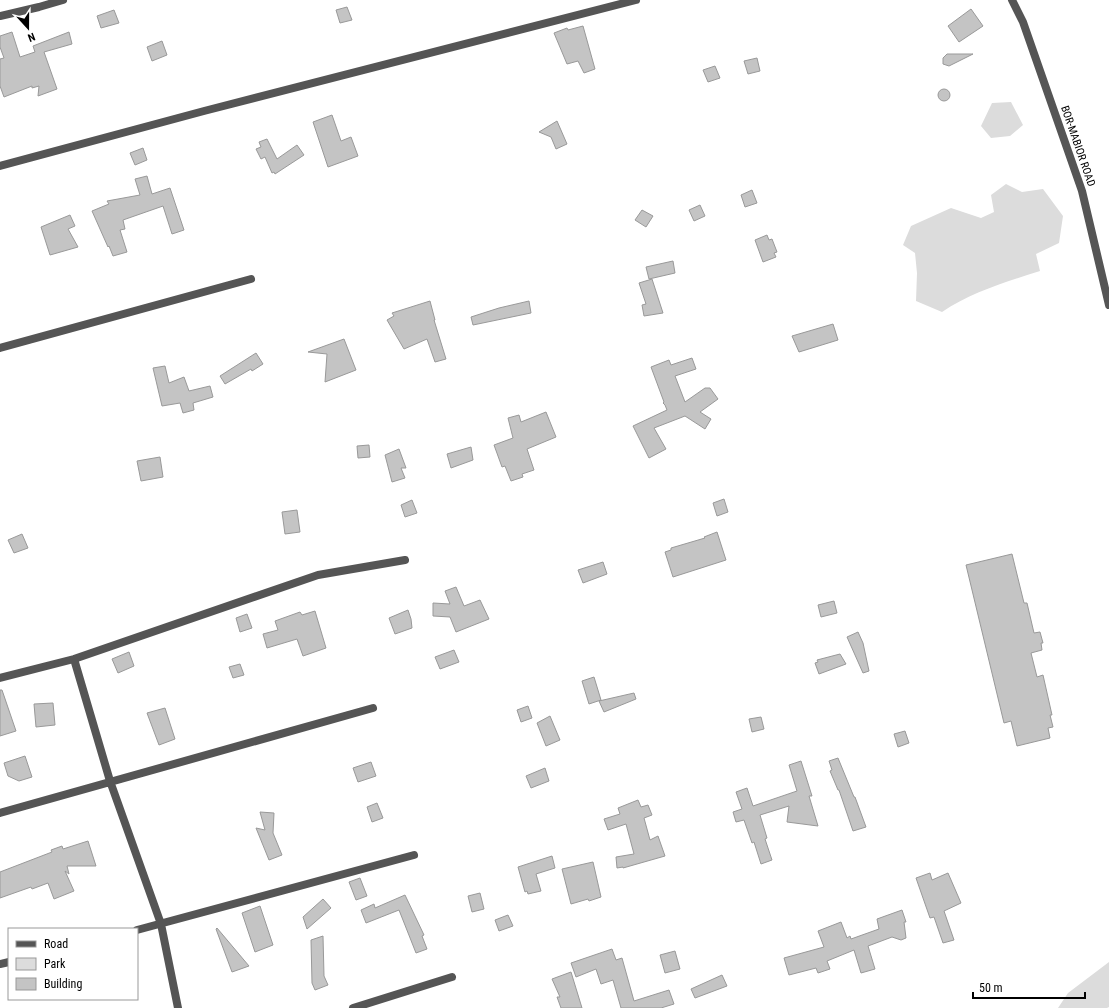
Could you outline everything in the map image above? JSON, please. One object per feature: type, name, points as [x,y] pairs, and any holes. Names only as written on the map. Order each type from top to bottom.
[{"type":"street","points":[[0,16],[63,0]]},
{"type":"street","points":[[0,166],[204,111],[636,0]]},
{"type":"street","name":"BOR-MABIOR ROAD","points":[[1012,0],[1023,22],[1082,191],[1109,305]]},
{"type":"street","points":[[0,348],[251,279]]},
{"type":"street","points":[[0,678],[74,659],[318,575],[405,560]]},
{"type":"street","points":[[74,659],[110,781],[161,924],[178,1008]]},
{"type":"street","points":[[0,813],[373,708]]},
{"type":"street","points":[[138,930],[414,855]]},
{"type":"street","points":[[353,1008],[452,977]]},
{"type":"green space","points":[[1011,102],[1023,125],[1010,136],[991,138],[981,126],[992,103]]},
{"type":"green space","points":[[1006,184],[1022,192],[1043,189],[1063,216],[1059,243],[1036,254],[1040,271],[977,293],[942,312],[916,301],[917,273],[915,253],[903,245],[911,226],[951,208],[981,218],[994,212],[991,195]]},
{"type":"green space","points":[[1109,962],[1109,1007],[1058,1008],[1068,993]]},
{"type":"building","points":[[347,7],[352,20],[340,23],[336,10]]},
{"type":"building","points":[[971,9],[983,26],[959,42],[948,26]]},
{"type":"building","points":[[114,10],[119,23],[101,28],[97,16]]},
{"type":"building","points":[[583,26],[595,69],[584,73],[578,61],[567,64],[554,33],[567,28],[568,30]]},
{"type":"building","points":[[12,32],[20,57],[35,52],[33,46],[69,32],[72,44],[44,52],[57,89],[38,96],[39,86],[32,88],[32,86],[4,97],[0,86],[0,59],[4,58],[0,47],[0,36]]},
{"type":"building","points":[[162,41],[167,55],[152,61],[147,47]]},
{"type":"building","points":[[947,54],[973,54],[949,66],[943,64],[943,58]]},
{"type":"building","points":[[757,58],[760,71],[748,74],[744,61]]},
{"type":"building","points":[[715,66],[720,78],[708,82],[703,70]]},
{"type":"building","points":[[942,89],[946,89],[950,95],[946,101],[942,101],[938,97],[938,93]]},
{"type":"building","points":[[332,115],[341,141],[351,137],[358,156],[328,167],[313,122]]},
{"type":"building","points":[[557,121],[567,144],[556,149],[551,137],[539,132]]},
{"type":"building","points":[[267,139],[277,159],[297,145],[304,155],[275,174],[274,172],[272,173],[265,157],[261,159],[256,149],[261,147],[259,142]]},
{"type":"building","points":[[143,148],[147,160],[135,165],[130,153]]},
{"type":"building","points":[[147,176],[152,194],[170,188],[184,230],[172,234],[163,206],[123,220],[125,229],[120,230],[127,252],[113,256],[92,211],[109,204],[107,201],[140,195],[135,179]]},
{"type":"building","points":[[752,190],[757,203],[745,207],[741,195]]},
{"type":"building","points":[[700,205],[705,216],[694,221],[689,210]]},
{"type":"building","points":[[642,210],[653,216],[646,227],[635,220]]},
{"type":"building","points":[[70,215],[75,226],[68,229],[78,247],[50,255],[41,227]]},
{"type":"building","points":[[767,235],[769,240],[772,239],[777,252],[774,253],[776,257],[763,262],[755,240]]},
{"type":"building","points":[[673,261],[675,273],[649,279],[646,267]]},
{"type":"building","points":[[652,279],[663,313],[644,316],[642,305],[646,304],[639,283]]},
{"type":"building","points":[[430,301],[446,359],[435,362],[427,339],[404,349],[387,320],[394,316],[392,313]]},
{"type":"building","points":[[529,301],[531,313],[473,325],[471,317],[499,308]]},
{"type":"building","points":[[833,324],[838,340],[799,352],[792,336]]},
{"type":"building","points":[[344,339],[356,370],[325,382],[327,354],[308,352]]},
{"type":"building","points":[[256,353],[263,364],[225,384],[220,376]]},
{"type":"building","points":[[692,358],[696,369],[675,376],[685,402],[705,388],[710,388],[718,399],[700,412],[711,419],[705,429],[685,416],[654,428],[666,449],[649,458],[633,426],[667,410],[663,403],[664,402],[651,367],[669,360],[671,365]]},
{"type":"building","points":[[165,366],[169,383],[184,377],[189,391],[210,386],[213,397],[193,403],[194,410],[183,413],[180,403],[162,406],[153,368]]},
{"type":"building","points":[[546,412],[556,437],[527,449],[534,470],[522,474],[523,477],[511,481],[505,466],[502,467],[494,445],[513,438],[508,418],[519,415],[521,422]]},
{"type":"building","points":[[369,445],[370,457],[358,458],[357,446]]},
{"type":"building","points":[[471,447],[473,460],[451,468],[447,454]]},
{"type":"building","points":[[399,449],[406,468],[401,468],[405,478],[392,482],[385,455]]},
{"type":"building","points":[[160,457],[163,477],[141,481],[137,461]]},
{"type":"building","points":[[724,499],[728,512],[717,516],[713,503]]},
{"type":"building","points":[[412,500],[417,513],[405,517],[401,505]]},
{"type":"building","points":[[297,510],[300,532],[285,534],[282,512]]},
{"type":"building","points":[[717,532],[726,560],[673,577],[665,552],[671,550],[671,548],[705,538],[704,537]]},
{"type":"building","points":[[22,534],[28,548],[14,553],[8,540]]},
{"type":"building","points":[[1012,554],[1024,603],[1027,603],[1034,633],[1040,632],[1043,643],[1041,643],[1042,650],[1031,653],[1037,677],[1043,675],[1052,715],[1050,715],[1053,727],[1048,728],[1050,738],[1017,746],[1011,721],[1004,723],[966,565]]},
{"type":"building","points":[[603,562],[607,574],[583,583],[578,570]]},
{"type":"building","points":[[456,587],[464,606],[480,600],[489,619],[456,632],[450,617],[433,616],[433,603],[450,604],[445,591]]},
{"type":"building","points":[[834,601],[837,613],[821,617],[818,605]]},
{"type":"building","points":[[408,610],[412,628],[395,634],[389,618]]},
{"type":"building","points":[[315,611],[326,648],[303,656],[297,639],[267,648],[263,634],[278,630],[275,621],[300,612],[302,615]]},
{"type":"building","points":[[247,614],[252,628],[240,632],[236,618]]},
{"type":"building","points":[[858,632],[863,643],[869,671],[863,673],[847,637]]},
{"type":"building","points":[[454,650],[459,662],[440,669],[435,657]]},
{"type":"building","points":[[129,652],[134,666],[118,673],[112,659]]},
{"type":"building","points":[[840,654],[846,664],[819,674],[815,663],[818,662],[817,660]]},
{"type":"building","points":[[240,664],[244,675],[233,678],[229,667]]},
{"type":"building","points":[[594,677],[601,700],[589,704],[582,681]]},
{"type":"building","points":[[0,690],[2,690],[16,731],[0,736]]},
{"type":"building","points":[[634,693],[636,699],[604,712],[599,701]]},
{"type":"building","points":[[53,703],[55,725],[36,727],[34,704]]},
{"type":"building","points":[[528,706],[532,718],[521,722],[517,710]]},
{"type":"building","points":[[165,708],[175,739],[159,745],[147,713]]},
{"type":"building","points":[[550,716],[560,740],[546,746],[537,723]]},
{"type":"building","points":[[761,717],[764,729],[752,732],[749,719]]},
{"type":"building","points":[[905,731],[909,743],[898,747],[894,734]]},
{"type":"building","points":[[25,756],[32,777],[19,781],[8,776],[4,763]]},
{"type":"building","points":[[838,758],[866,827],[853,831],[839,790],[830,771],[832,770],[829,761]]},
{"type":"building","points":[[801,761],[812,796],[809,796],[818,826],[787,822],[789,806],[760,815],[767,838],[765,839],[772,860],[761,864],[754,842],[752,843],[744,820],[736,822],[733,812],[742,809],[736,792],[747,788],[753,806],[797,791],[789,765]]},
{"type":"building","points":[[371,762],[376,776],[358,782],[353,768]]},
{"type":"building","points":[[545,768],[549,781],[531,788],[526,776]]},
{"type":"building","points":[[638,800],[641,807],[648,805],[652,815],[644,818],[650,840],[658,836],[665,856],[623,868],[617,868],[616,857],[634,854],[626,824],[608,830],[604,819],[620,814],[618,808]]},
{"type":"building","points":[[377,803],[383,818],[372,822],[367,807]]},
{"type":"building","points":[[260,812],[274,813],[273,833],[282,855],[269,860],[256,828],[265,830]]},
{"type":"building","points":[[88,841],[96,866],[67,866],[69,874],[65,871],[74,891],[54,899],[48,883],[32,889],[31,887],[0,898],[0,872],[52,852],[51,850],[62,846],[63,849]]},
{"type":"building","points":[[552,856],[555,868],[536,874],[541,891],[528,894],[527,891],[525,892],[518,867]]},
{"type":"building","points":[[593,862],[601,897],[571,904],[562,869]]},
{"type":"building","points":[[930,873],[932,880],[948,873],[961,903],[944,911],[954,940],[943,943],[934,917],[930,918],[916,878]]},
{"type":"building","points":[[360,878],[367,896],[356,900],[349,882]]},
{"type":"building","points":[[480,893],[484,909],[472,912],[468,896]]},
{"type":"building","points":[[405,895],[424,935],[422,936],[427,949],[416,953],[399,910],[366,923],[361,910],[374,904],[375,908]]},
{"type":"building","points":[[323,899],[331,908],[307,929],[303,917]]},
{"type":"building","points":[[260,906],[273,945],[255,952],[242,913]]},
{"type":"building","points":[[902,910],[906,922],[904,922],[906,938],[901,940],[892,937],[868,946],[875,969],[861,973],[854,950],[827,961],[830,969],[818,973],[816,968],[789,975],[784,958],[824,947],[818,931],[841,922],[847,938],[850,936],[851,939],[879,929],[877,919]]},
{"type":"building","points":[[508,915],[513,926],[499,931],[495,920]]},
{"type":"building","points":[[217,928],[249,966],[232,972],[216,929]]},
{"type":"building","points":[[323,936],[324,976],[328,985],[315,990],[312,983],[311,940]]},
{"type":"building","points":[[612,949],[616,960],[622,958],[634,1001],[669,990],[674,1004],[661,1008],[621,1008],[613,980],[601,984],[596,969],[576,977],[571,963]]},
{"type":"building","points":[[675,951],[680,969],[665,973],[660,955]]},
{"type":"building","points":[[571,972],[582,1008],[561,1008],[557,997],[560,997],[552,979]]},
{"type":"building","points":[[722,975],[727,986],[695,998],[691,989]]}]
